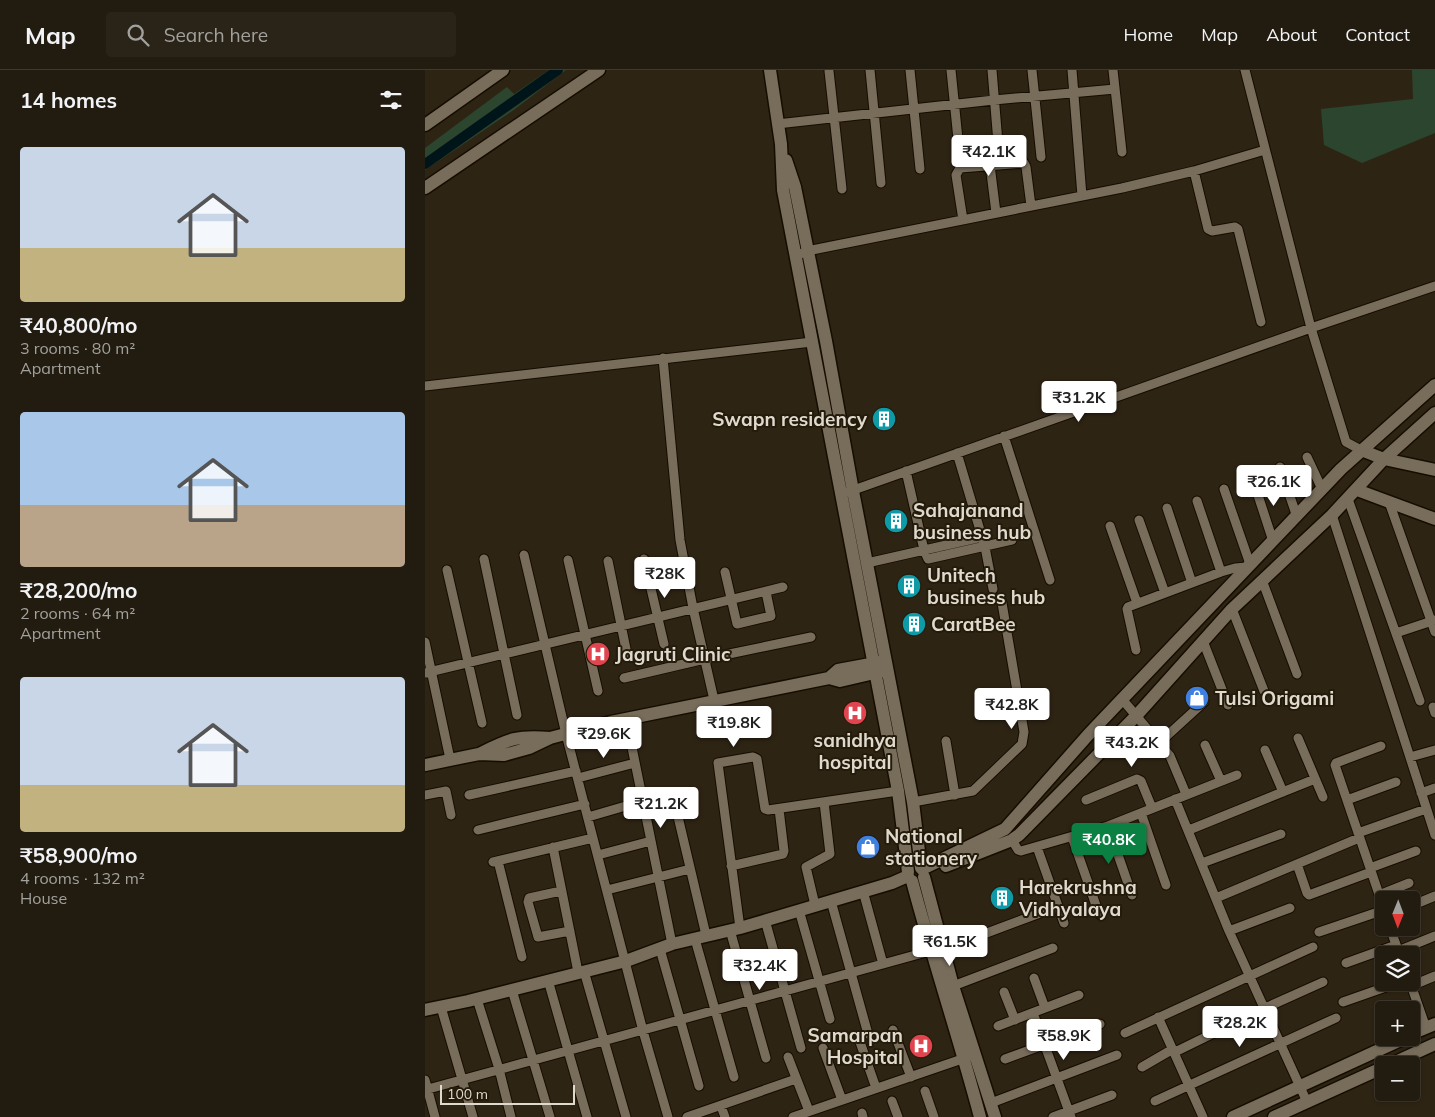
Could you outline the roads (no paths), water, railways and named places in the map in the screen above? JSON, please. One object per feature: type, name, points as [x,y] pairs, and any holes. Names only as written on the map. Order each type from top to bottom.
[{"type":"street","points":[[425,125],[503,70]]},
{"type":"street","points":[[425,188],[599,70]]},
{"type":"street","points":[[770,70],[781,144],[795,187],[812,342],[847,492],[881,666],[913,802],[917,874],[944,949],[969,1057],[980,1117]]},
{"type":"street","points":[[870,70],[881,183]]},
{"type":"street","points":[[910,70],[920,169]]},
{"type":"street","points":[[951,70],[960,159]]},
{"type":"street","points":[[992,70],[999,155]]},
{"type":"street","points":[[1032,70],[1041,156]]},
{"type":"street","points":[[1072,70],[1082,196]]},
{"type":"street","points":[[1113,70],[1122,152]]},
{"type":"street","points":[[1245,70],[1311,328],[1346,442],[1384,459],[1435,470]]},
{"type":"street","points":[[829,71],[842,189]]},
{"type":"street","points":[[777,124],[914,108],[1115,89]]},
{"type":"street","points":[[801,254],[1194,171],[1265,150]]},
{"type":"street","points":[[963,220],[957,172],[960,168],[1021,163],[1025,165],[1031,206]]},
{"type":"street","points":[[991,165],[996,213]]},
{"type":"street","points":[[1194,171],[1208,229],[1235,227],[1239,229],[1261,322]]},
{"type":"street","points":[[801,254],[827,341],[847,492],[867,563],[898,791],[917,874],[930,951],[969,1057],[991,1103],[995,1117]]},
{"type":"street","points":[[847,492],[1435,286]]},
{"type":"street","points":[[425,386],[812,342]]},
{"type":"street","points":[[663,358],[680,540],[714,700]]},
{"type":"street","points":[[917,874],[1005,829],[1122,699],[1322,489],[1361,450],[1435,385]]},
{"type":"street","points":[[425,1010],[477,999],[625,961],[666,946],[815,906],[917,874],[1012,840],[1136,716],[1232,609],[1332,516],[1384,459],[1435,413]]},
{"type":"street","points":[[1004,436],[1050,580]]},
{"type":"street","points":[[957,454],[985,547],[993,588]]},
{"type":"street","points":[[1307,457],[1322,489]]},
{"type":"street","points":[[1281,467],[1297,517]]},
{"type":"street","points":[[906,471],[928,559],[1012,540]]},
{"type":"street","points":[[1253,480],[1273,541]]},
{"type":"street","points":[[1224,488],[1248,566]]},
{"type":"street","points":[[1353,494],[1389,502],[1435,519]]},
{"type":"street","points":[[1353,494],[1396,632],[1420,701]]},
{"type":"street","points":[[1197,501],[1221,572]]},
{"type":"street","points":[[1389,502],[1433,621],[1435,632]]},
{"type":"street","points":[[1167,508],[1192,583]]},
{"type":"street","points":[[1332,516],[1434,830]]},
{"type":"street","points":[[1139,520],[1165,593]]},
{"type":"street","points":[[1110,526],[1137,604]]},
{"type":"street","points":[[867,563],[982,537]]},
{"type":"street","points":[[524,555],[566,734],[643,1031],[668,1117]]},
{"type":"street","points":[[484,559],[517,715]]},
{"type":"street","points":[[644,559],[663,644]]},
{"type":"street","points":[[568,560],[598,692]]},
{"type":"street","points":[[608,561],[627,654]]},
{"type":"street","points":[[1136,650],[1127,608],[1221,572],[1248,566]]},
{"type":"street","points":[[447,570],[482,723]]},
{"type":"street","points":[[725,572],[736,623],[738,624],[771,616],[766,592]]},
{"type":"street","points":[[1262,580],[1297,674]]},
{"type":"street","points":[[428,672],[783,587]]},
{"type":"street","points":[[913,802],[955,795],[975,789],[1024,740],[1001,603]]},
{"type":"street","points":[[1232,609],[1264,691]]},
{"type":"street","points":[[1396,632],[1433,621]]},
{"type":"street","points":[[624,678],[811,637]]},
{"type":"street","points":[[1203,641],[1228,705]]},
{"type":"street","points":[[425,642],[428,672],[451,759]]},
{"type":"street","points":[[425,765],[479,754],[504,741],[527,736],[550,738],[626,718],[714,700],[829,678],[839,681],[881,666]]},
{"type":"street","points":[[1122,699],[1172,760],[1187,794]]},
{"type":"street","points":[[1159,743],[1204,702]]},
{"type":"street","points":[[626,718],[658,878],[666,946],[680,1021],[699,1086]]},
{"type":"street","points":[[1298,738],[1323,797]]},
{"type":"street","points":[[946,741],[955,795]]},
{"type":"street","points":[[1205,745],[1221,781]]},
{"type":"street","points":[[1378,891],[1335,764],[1381,746]]},
{"type":"street","points":[[1265,750],[1283,792]]},
{"type":"street","points":[[1410,757],[1435,750]]},
{"type":"street","points":[[767,1058],[750,1001],[735,929],[731,866],[717,763],[755,757],[758,761],[765,809],[767,810],[898,791]]},
{"type":"street","points":[[469,795],[635,763]]},
{"type":"street","points":[[1012,840],[1018,850],[1021,851],[1073,837],[1107,826],[1237,775]]},
{"type":"street","points":[[1086,800],[1137,779],[1141,780],[1152,808]]},
{"type":"street","points":[[1189,830],[1315,779]]},
{"type":"street","points":[[1347,800],[1396,782]]},
{"type":"street","points":[[1421,793],[1435,788]]},
{"type":"street","points":[[425,795],[445,791],[451,815]]},
{"type":"street","points":[[1175,799],[1229,931],[1307,1102]]},
{"type":"street","points":[[588,816],[643,801]]},
{"type":"street","points":[[815,906],[806,866],[830,854],[824,802]]},
{"type":"street","points":[[478,830],[585,804]]},
{"type":"street","points":[[675,804],[690,869],[700,937],[715,1011],[734,1077]]},
{"type":"street","points":[[1216,898],[1426,808]]},
{"type":"street","points":[[731,866],[783,854],[779,809]]},
{"type":"street","points":[[1141,813],[1166,885]]},
{"type":"street","points":[[1107,826],[1132,895]]},
{"type":"street","points":[[1202,863],[1281,834]]},
{"type":"street","points":[[1073,837],[1099,914]]},
{"type":"street","points":[[522,957],[496,862],[593,838]]},
{"type":"street","points":[[598,855],[651,842]]},
{"type":"street","points":[[553,847],[570,931],[581,971],[605,1041],[625,1117]]},
{"type":"street","points":[[1037,847],[1064,923]]},
{"type":"street","points":[[1297,864],[1309,895],[1416,851]]},
{"type":"street","points":[[607,890],[690,869]]},
{"type":"street","points":[[1390,891],[1409,884]]},
{"type":"street","points":[[561,891],[529,898],[528,902],[538,937],[570,931]]},
{"type":"street","points":[[863,891],[883,964]]},
{"type":"street","points":[[1420,902],[1435,896]]},
{"type":"street","points":[[831,901],[868,1034]]},
{"type":"street","points":[[1229,931],[1291,908]]},
{"type":"street","points":[[799,910],[830,1019]]},
{"type":"street","points":[[1319,932],[1375,912]]},
{"type":"street","points":[[944,949],[1039,913]]},
{"type":"street","points":[[765,920],[801,1048]]},
{"type":"street","points":[[1409,946],[1435,936]]},
{"type":"street","points":[[1125,1034],[1158,1017],[1313,947]]},
{"type":"street","points":[[953,986],[1053,948]]},
{"type":"street","points":[[435,1117],[426,1087],[462,1080],[930,951]]},
{"type":"street","points":[[1346,962],[1375,955]]},
{"type":"street","points":[[1420,981],[1435,976]]},
{"type":"street","points":[[1034,978],[1045,1008]]},
{"type":"street","points":[[548,980],[587,1117]]},
{"type":"street","points":[[1142,1067],[1174,1050],[1323,982]]},
{"type":"street","points":[[512,990],[534,1060],[549,1117]]},
{"type":"street","points":[[1343,1002],[1375,991]]},
{"type":"street","points":[[1413,991],[1430,1026]]},
{"type":"street","points":[[1004,992],[1015,1020]]},
{"type":"street","points":[[998,1026],[1079,995]]},
{"type":"street","points":[[477,999],[499,1069],[511,1117]]},
{"type":"street","points":[[441,1007],[473,1117]]},
{"type":"street","points":[[1033,1013],[1071,1114]]},
{"type":"street","points":[[1158,1017],[1203,1117]]},
{"type":"street","points":[[1155,1101],[1336,1018]]},
{"type":"street","points":[[1005,1058],[1100,1024]]},
{"type":"street","points":[[893,1030],[911,1076]]},
{"type":"street","points":[[860,1042],[875,1088]]},
{"type":"street","points":[[1409,1056],[1435,1044]]},
{"type":"street","points":[[1233,1117],[1388,1046]]},
{"type":"street","points":[[823,1048],[842,1100]]},
{"type":"street","points":[[991,1103],[1117,1055]]},
{"type":"street","points":[[788,1056],[809,1111]]},
{"type":"street","points":[[793,1117],[969,1057]]},
{"type":"street","points":[[1274,1117],[1375,1071]]},
{"type":"street","points":[[687,1117],[796,1079]]},
{"type":"street","points":[[925,1091],[934,1117]]},
{"type":"street","points":[[1053,1117],[1071,1114],[1112,1095]]},
{"type":"street","points":[[892,1101],[898,1117]]},
{"type":"street","points":[[721,1106],[725,1117]]},
{"type":"waterway","points":[[425,164],[558,70]]},
{"type":"place","name":"Swapn residency","points":[[884,419]]},
{"type":"place","name":"Sahajanand business hub","points":[[896,521]]},
{"type":"place","name":"Unitech business hub","points":[[909,586]]},
{"type":"place","name":"CaratBee","points":[[914,624]]},
{"type":"place","name":"Jagruti Clinic","points":[[598,654]]},
{"type":"place","name":"Tulsi Origami","points":[[1197,698]]},
{"type":"place","name":"sanidhya hospital","points":[[855,713]]},
{"type":"place","name":"National stationery","points":[[868,847]]},
{"type":"place","name":"Harekrushna Vidhyalaya","points":[[1002,898]]},
{"type":"place","name":"Samarpan Hospital","points":[[921,1046]]}]
